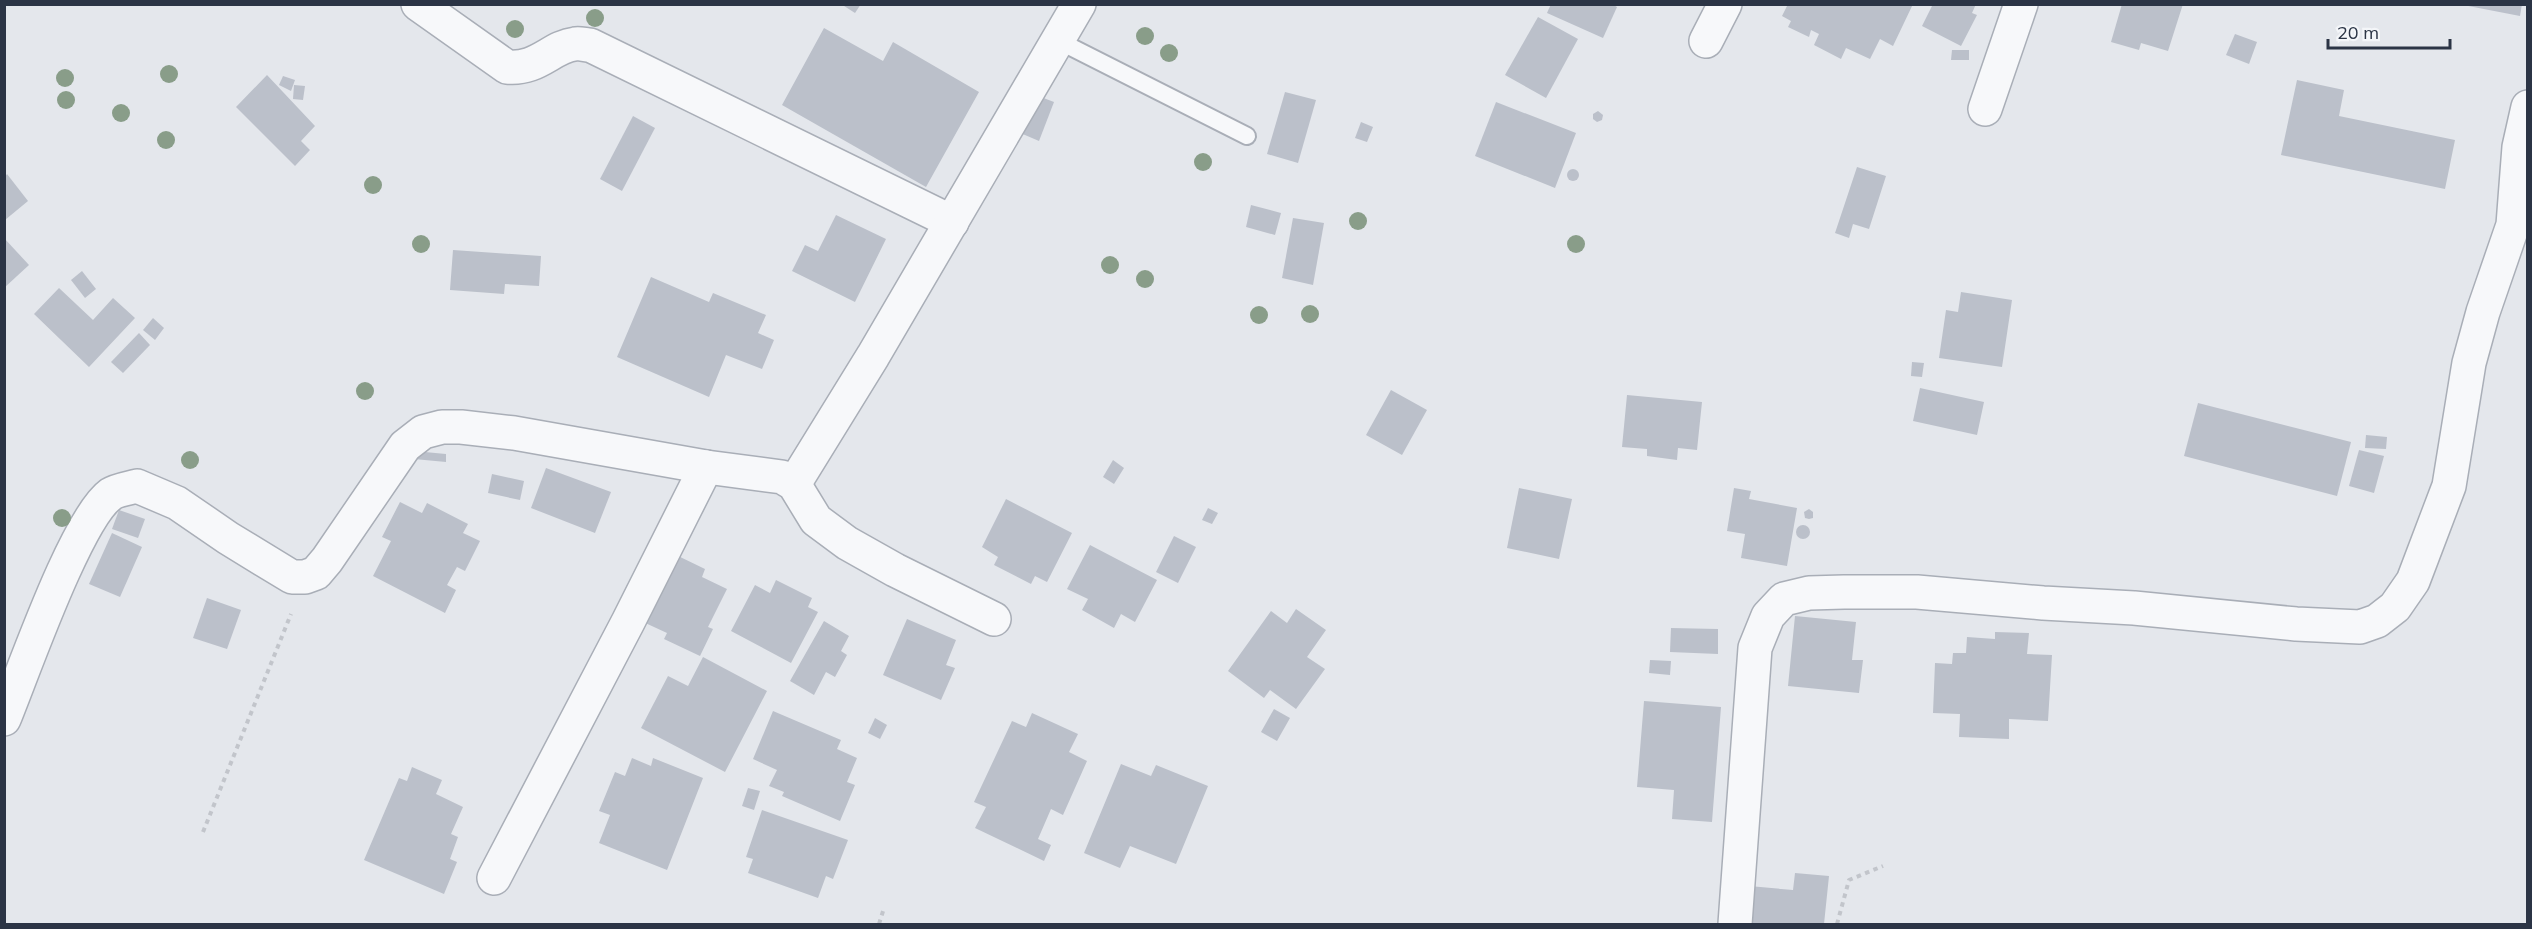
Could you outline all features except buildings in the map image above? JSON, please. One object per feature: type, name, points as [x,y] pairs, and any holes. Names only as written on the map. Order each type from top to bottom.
[{"type":"street","points":[[418,4],[507,68],[528,66],[574,44],[590,45],[952,222]]},
{"type":"street","points":[[794,484],[873,356],[1079,4]]},
{"type":"street","points":[[1706,41],[1725,4]]},
{"type":"street","points":[[1985,109],[2021,4]]},
{"type":"street","points":[[1735,924],[1755,648],[1768,616],[1784,599],[1809,593],[1917,592],[2134,608],[2296,624],[2360,627],[2378,621],[2395,607],[2413,581],[2449,486],[2469,363],[2483,312],[2513,225],[2519,147],[2528,107]]},
{"type":"street","points":[[4,719],[88,521],[111,494],[137,486],[177,503],[228,538],[292,577],[305,577],[316,573],[405,446],[423,432],[442,427],[514,433],[706,467],[782,477],[794,484],[816,520],[847,543],[895,570],[994,619]]},
{"type":"street","points":[[494,878],[706,467]]},
{"type":"lane","points":[[1059,40],[1247,136]]},
{"type":"path","points":[[203,832],[305,577]]},
{"type":"path","points":[[1837,924],[1849,880],[1883,866]]},
{"type":"path","points":[[879,924],[884,908]]}]
